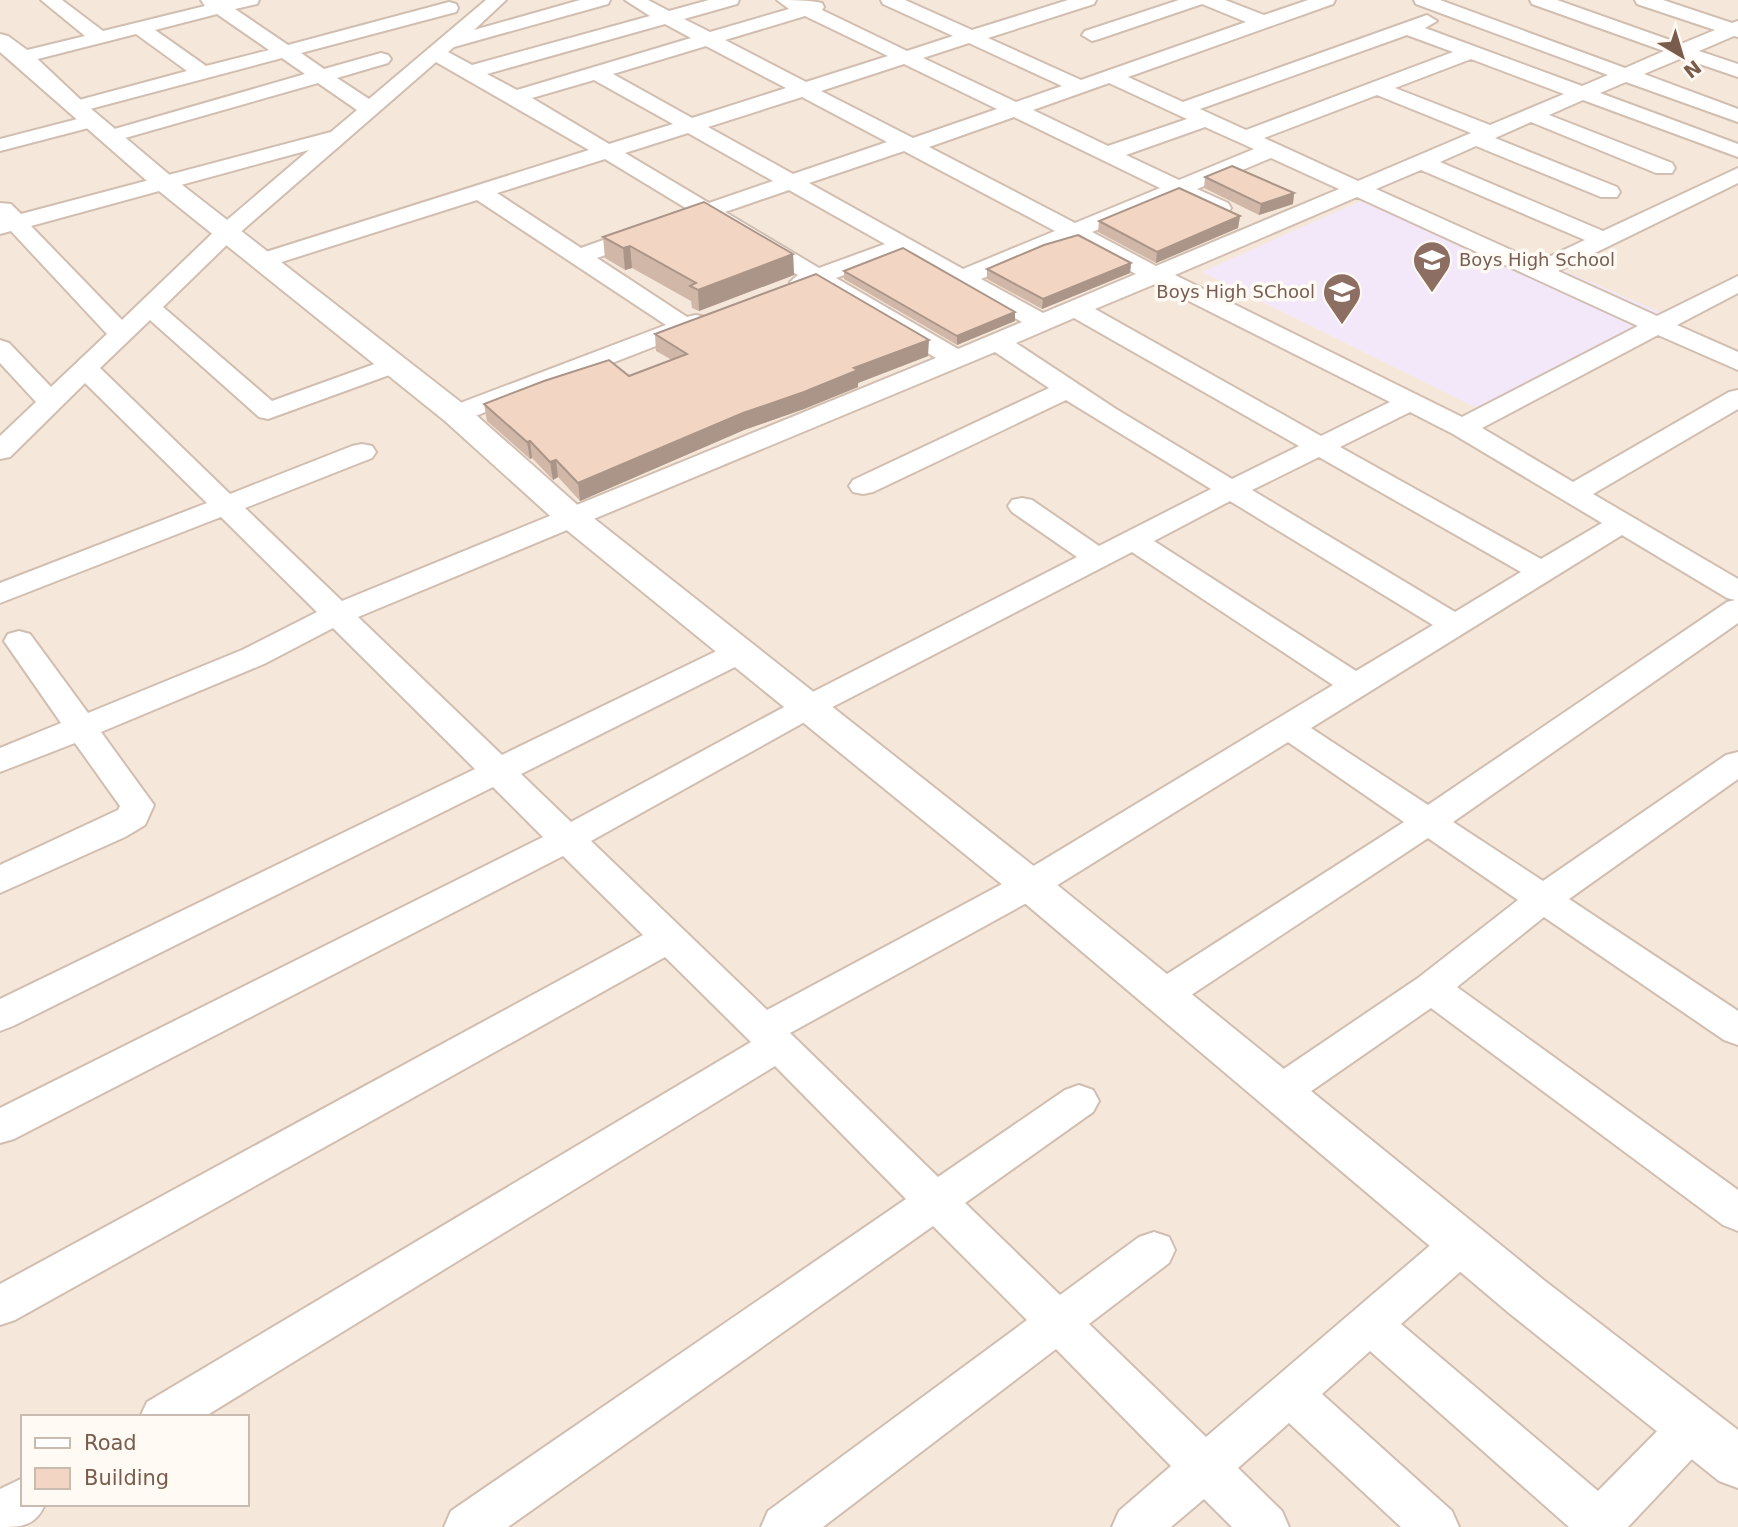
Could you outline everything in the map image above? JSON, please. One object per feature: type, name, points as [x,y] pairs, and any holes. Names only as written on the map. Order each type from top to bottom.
[{"type":"street","points":[[50,0],[100,38]]},
{"type":"street","points":[[8,49],[100,38],[215,4],[250,0]]},
{"type":"street","points":[[0,451],[228,231],[497,0]]},
{"type":"street","points":[[440,48],[601,0]]},
{"type":"street","points":[[634,0],[1156,275],[1462,428],[1738,592]]},
{"type":"street","points":[[470,72],[730,0]]},
{"type":"street","points":[[786,0],[908,56],[1264,229]]},
{"type":"street","points":[[515,97],[837,0]]},
{"type":"street","points":[[890,0],[1080,87]]},
{"type":"street","points":[[261,261],[1087,0]]},
{"type":"street","points":[[1092,35],[1197,0]]},
{"type":"street","points":[[1208,0],[1264,22]]},
{"type":"street","points":[[579,257],[705,211],[1016,110],[1326,0]]},
{"type":"street","points":[[1423,0],[1738,116]]},
{"type":"street","points":[[1539,0],[1738,71]]},
{"type":"street","points":[[1644,0],[1736,29]]},
{"type":"street","points":[[215,4],[370,108]]},
{"type":"street","points":[[93,121],[203,73],[286,52],[441,4],[471,21]]},
{"type":"street","points":[[1012,5],[1036,16]]},
{"type":"street","points":[[1182,109],[1453,11]]},
{"type":"street","points":[[140,28],[203,73]]},
{"type":"street","points":[[1406,28],[1738,151]]},
{"type":"street","points":[[0,761],[253,657],[338,614],[570,516],[997,342],[1736,29]]},
{"type":"street","points":[[440,48],[470,72],[956,359]]},
{"type":"street","points":[[8,49],[261,261],[456,414],[570,516],[1030,885],[1462,1244],[1738,1463]]},
{"type":"street","points":[[1245,138],[1472,52]]},
{"type":"street","points":[[0,145],[93,121],[322,76],[381,60]]},
{"type":"street","points":[[597,73],[1042,323]]},
{"type":"street","points":[[1110,76],[1738,362]]},
{"type":"street","points":[[1377,88],[1609,192]]},
{"type":"street","points":[[1531,115],[1664,168]]},
{"type":"street","points":[[1107,153],[1205,120]]},
{"type":"street","points":[[5,218],[340,135]]},
{"type":"street","points":[[962,278],[1271,150]]},
{"type":"street","points":[[1422,162],[1604,240]]},
{"type":"street","points":[[1539,271],[1738,175]]},
{"type":"street","points":[[480,192],[684,326]]},
{"type":"street","points":[[5,218],[121,334]]},
{"type":"street","points":[[775,292],[906,245]]},
{"type":"street","points":[[1462,428],[1738,283]]},
{"type":"street","points":[[149,307],[268,411],[394,365]]},
{"type":"street","points":[[1076,309],[1544,573]]},
{"type":"street","points":[[456,414],[723,312]]},
{"type":"street","points":[[997,342],[1231,490],[1457,626]]},
{"type":"street","points":[[0,348],[50,402]]},
{"type":"street","points":[[85,368],[498,770],[1265,1527]]},
{"type":"street","points":[[863,486],[1068,389]]},
{"type":"street","points":[[1573,494],[1738,398]]},
{"type":"street","points":[[0,1126],[568,839],[808,707],[1097,558],[1411,402]]},
{"type":"street","points":[[0,594],[362,452]]},
{"type":"street","points":[[1022,506],[1097,558]]},
{"type":"street","points":[[166,1415],[770,1038],[1030,885],[1622,523]]},
{"type":"street","points":[[1133,540],[1357,686]]},
{"type":"street","points":[[1163,995],[1428,822],[1738,609]]},
{"type":"street","points":[[0,880],[113,829],[133,817],[137,805],[19,641]]},
{"type":"street","points":[[0,1016],[740,652]]},
{"type":"street","points":[[1289,728],[1738,1029]]},
{"type":"street","points":[[1280,1092],[1431,988],[1544,899],[1738,763]]},
{"type":"street","points":[[0,1307],[669,938]]},
{"type":"street","points":[[1431,988],[1738,1213]]},
{"type":"street","points":[[468,1527],[1079,1101]]},
{"type":"street","points":[[1136,1527],[1462,1244]]},
{"type":"street","points":[[785,1527],[1154,1250]]},
{"type":"street","points":[[1370,1324],[1598,1525],[1692,1427]]},
{"type":"street","points":[[1290,1394],[1435,1527]]},
{"type":"street","points":[[0,1515],[21,1502]]},
{"type":"shaded area","points":[[0,0],[1738,0],[1738,1527],[0,1527]]},
{"type":"shaded area","name":"Boys High School","points":[[1381,192],[1667,315],[1491,415],[1202,272]]},
{"type":"building","points":[[1232,166],[1294,193],[1261,204],[1205,177]]},
{"type":"building","points":[[1179,188],[1240,216],[1157,252],[1099,221]]},
{"type":"building","points":[[704,202],[793,254],[698,290],[690,286],[696,283],[630,246],[623,248],[603,237]]},
{"type":"building","points":[[1078,235],[1131,263],[1043,299],[987,269],[1044,245]]},
{"type":"building","points":[[903,248],[1015,312],[957,336],[844,271]]},
{"type":"building","points":[[816,274],[929,340],[854,368],[858,370],[804,392],[743,413],[578,483],[556,460],[550,462],[530,441],[527,442],[484,404],[609,360],[629,376],[687,354],[655,334]]},
{"type":"place","name":"Boys High School","points":[[1432,294]]},
{"type":"place","name":"Boys High SChool","points":[[1342,326]]}]
